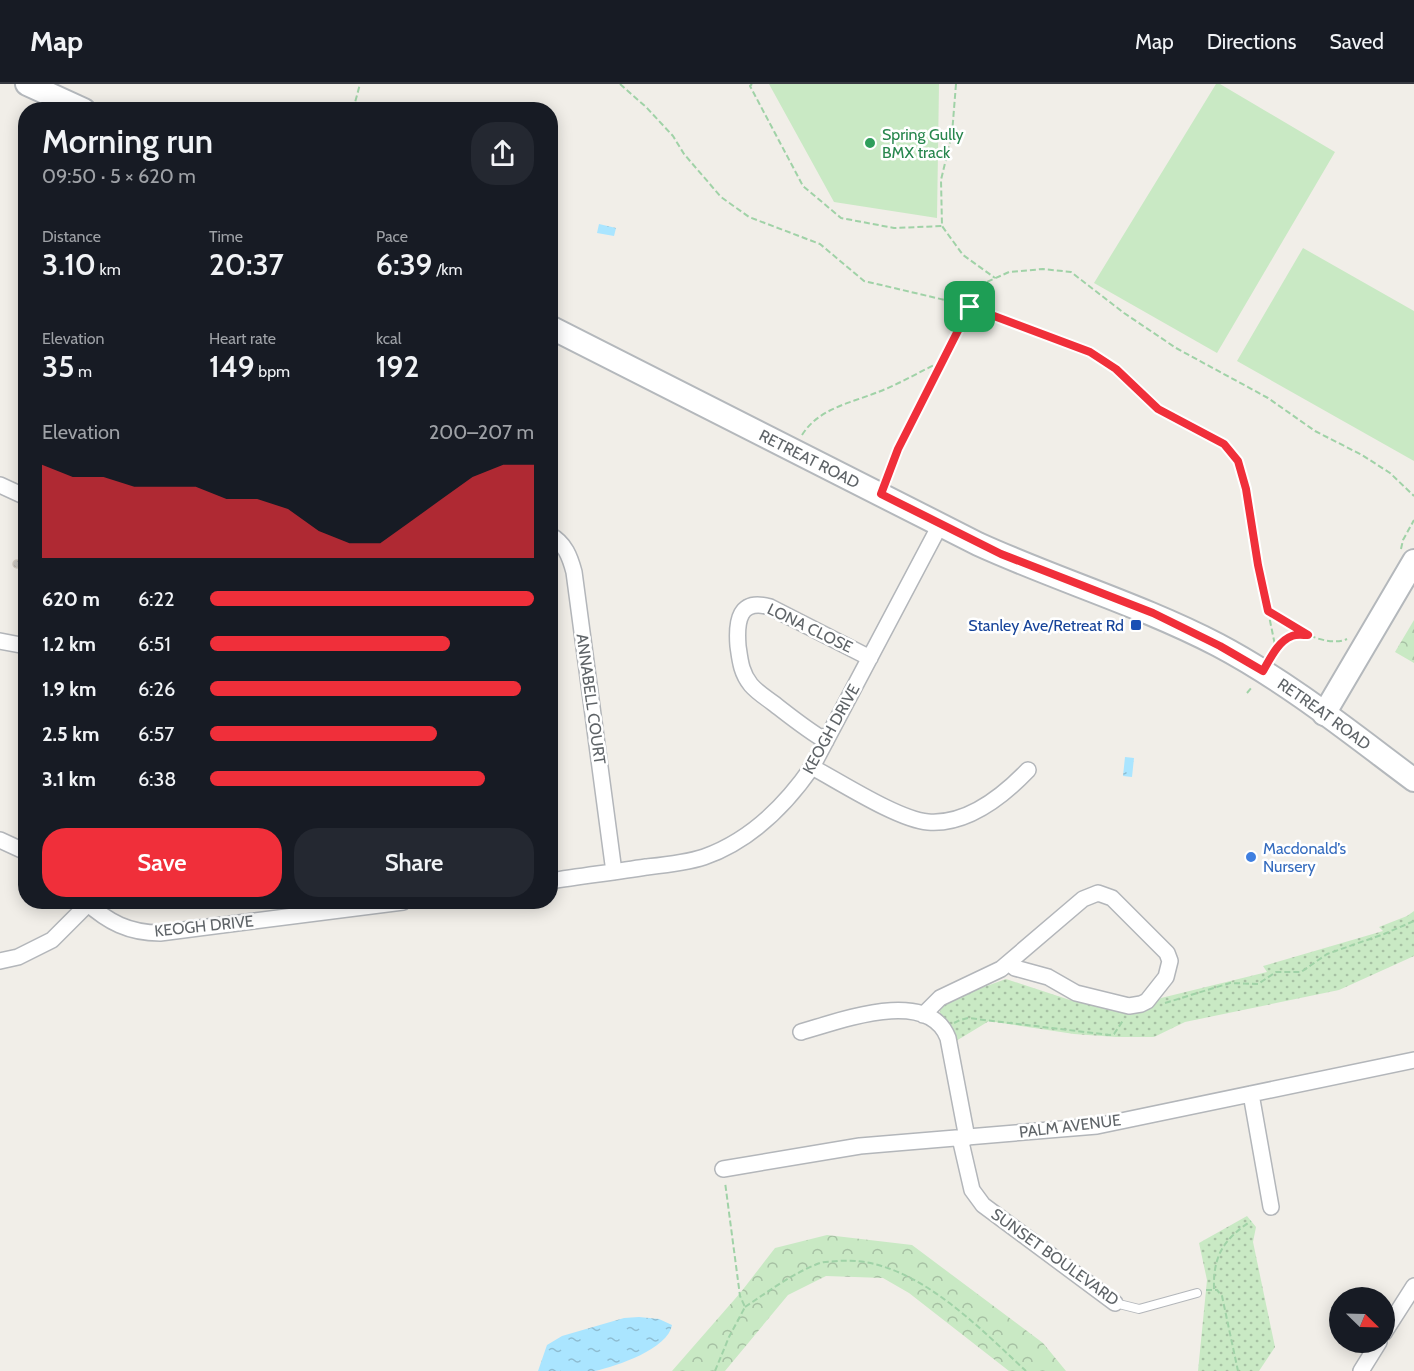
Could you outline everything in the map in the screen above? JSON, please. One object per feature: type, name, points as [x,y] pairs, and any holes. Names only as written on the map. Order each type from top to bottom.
[{"type":"street","points":[[27,84],[66,102]]},
{"type":"street","name":"RETREAT ROAD","points":[[558,331],[940,525],[1011,558],[1153,613],[1220,646],[1263,671],[1414,780]]},
{"type":"street","points":[[0,485],[18,493]]},
{"type":"street","name":"KEOGH DRIVE","points":[[558,880],[680,863],[704,857],[747,835],[767,819],[794,791],[812,767],[940,525]]},
{"type":"street","name":"ANNABELL COURT","points":[[558,541],[570,556],[574,572],[614,872]]},
{"type":"street","points":[[1324,714],[1407,557]]},
{"type":"street","name":"LONA CLOSE","points":[[826,741],[801,725],[752,687],[745,678],[741,667],[737,631],[741,614],[753,604],[770,607],[870,658]]},
{"type":"street","points":[[0,641],[18,644]]},
{"type":"street","points":[[812,767],[905,816],[928,822],[960,817],[981,807],[1000,797],[1028,770]]},
{"type":"street","points":[[0,840],[18,848]]},
{"type":"street","points":[[923,1015],[940,998],[992,975],[1083,899],[1098,893],[1112,897],[1163,947],[1170,961],[1161,984],[1147,1001],[1134,1006],[1076,993],[1048,977],[1015,968],[1009,963]]},
{"type":"street","points":[[0,961],[18,957],[52,940],[81,909]]},
{"type":"street","name":"KEOGH DRIVE","points":[[95,909],[101,915],[131,930],[160,933],[348,909]]},
{"type":"street","points":[[801,1032],[886,1010],[908,1011],[923,1015],[939,1024],[945,1031]]},
{"type":"street","name":"SUNSET BOULEVARD","points":[[945,1031],[972,1190],[983,1205],[1115,1304]]},
{"type":"street","name":"PALM AVENUE","points":[[723,1169],[860,1146],[1097,1126],[1414,1060]]},
{"type":"street","points":[[1251,1094],[1271,1207]]},
{"type":"street","points":[[1395,1316],[1414,1286]]},
{"type":"street","points":[[1361,1371],[1372,1353]]},
{"type":"lane","name":"SUNSET BOULEVARD","points":[[1115,1304],[1139,1309],[1197,1293]]},
{"type":"path","points":[[355,102],[360,84]]},
{"type":"path","points":[[620,84],[673,136],[691,163],[722,197],[749,217],[820,244],[864,281],[962,304],[1090,352],[1116,369],[1158,409],[1224,444],[1238,461],[1246,489],[1258,565],[1276,650]]},
{"type":"path","points":[[956,84],[952,134],[941,180],[942,226],[963,255],[995,278]]},
{"type":"path","points":[[750,85],[803,186],[841,218],[894,228],[942,226]]},
{"type":"path","points":[[962,304],[967,291],[1009,272],[1043,269],[1071,272],[1124,314],[1158,336],[1268,398],[1315,431],[1362,455],[1390,473],[1414,496]]},
{"type":"path","points":[[881,494],[898,449],[970,307]]},
{"type":"path","points":[[793,450],[807,427],[834,407],[879,392],[942,362]]},
{"type":"path","points":[[1407,557],[1403,540],[1414,520]]},
{"type":"path","points":[[1268,611],[1308,635]]},
{"type":"path","points":[[1263,671],[1276,650],[1293,635],[1308,635],[1337,642],[1352,634]]},
{"type":"path","points":[[1157,1006],[1230,983],[1258,984],[1276,972],[1301,972],[1327,954],[1414,921]]},
{"type":"path","points":[[945,1031],[960,1020],[968,1018],[1110,1035],[1114,1034],[1127,1018]]},
{"type":"path","points":[[723,1169],[740,1296],[745,1307]]},
{"type":"path","points":[[1214,1289],[1214,1276],[1220,1249],[1235,1232],[1251,1221]]},
{"type":"path","points":[[715,1371],[745,1307],[783,1281],[822,1262],[855,1260],[901,1272],[940,1296],[1026,1371]]},
{"type":"path","points":[[1197,1293],[1214,1289],[1222,1296],[1238,1371]]},
{"type":"green space","name":"Spring Gully BMX track","points":[[769,84],[939,84],[937,218],[834,202]]},
{"type":"green space","points":[[1216,84],[1220,84],[1335,152],[1217,353],[1094,283]]},
{"type":"green space","points":[[1303,248],[1414,311],[1414,461],[1237,361]]},
{"type":"green space","points":[[1414,620],[1414,663],[1395,652]]},
{"type":"green space","points":[[1414,911],[1414,956],[1339,990],[1185,1022],[1154,1037],[1074,1034],[989,1021],[956,1041],[939,1017],[941,1007],[953,998],[1006,979],[1073,1001],[1130,1012],[1148,1008],[1161,998],[1267,972],[1263,966],[1383,931],[1379,927]]},
{"type":"green space","points":[[1247,1216],[1256,1227],[1253,1242],[1275,1347],[1259,1371],[1198,1371],[1207,1280],[1199,1243]]},
{"type":"green space","points":[[827,1235],[912,1245],[1043,1343],[1066,1371],[1009,1371],[909,1293],[883,1278],[826,1276],[788,1295],[725,1371],[672,1371],[741,1292],[775,1248]]},
{"type":"water","points":[[599,224],[616,228],[614,236],[597,233]]},
{"type":"water","points":[[1125,757],[1134,758],[1132,777],[1123,776]]},
{"type":"water","points":[[624,1318],[659,1319],[672,1325],[668,1334],[652,1349],[616,1365],[595,1371],[538,1371],[547,1345],[562,1336]]},
{"type":"building","points":[[17,560],[18,568],[17,568],[13,564]]},
{"type":"place","name":"Spring Gully BMX track","points":[[870,143]]},
{"type":"place","name":"Stanley Ave/Retreat Rd","points":[[1136,625]]},
{"type":"place","name":"Macdonald’s Nursery","points":[[1251,857]]},
{"type":"route","points":[[970,307],[1090,352],[1116,369],[1158,409],[1224,444],[1238,461],[1246,489],[1268,611],[1308,635],[1293,635],[1284,642],[1263,671],[1220,646],[1153,613],[978,544],[881,494],[898,449],[970,307]]}]
